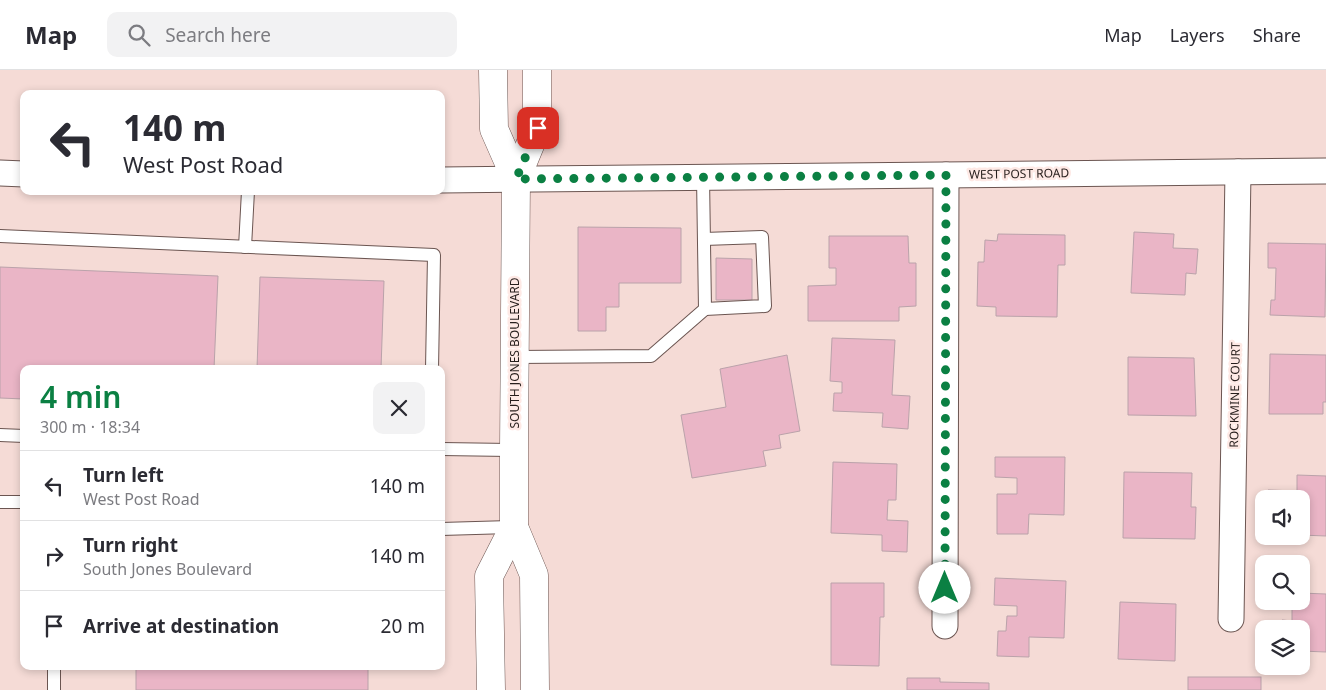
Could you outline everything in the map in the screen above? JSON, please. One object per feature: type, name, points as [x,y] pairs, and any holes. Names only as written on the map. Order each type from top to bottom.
[{"type":"main road","name":"SOUTH JONES BOULEVARD","points":[[494,70],[494,129],[516,179]]},
{"type":"main road","name":"SOUTH JONES BOULEVARD","points":[[535,690],[534,575],[514,527],[514,450],[516,179],[538,128],[537,70]]},
{"type":"main road","name":"SOUTH JONES BOULEVARD","points":[[491,690],[489,576],[514,527]]},
{"type":"street","name":"WEST POST ROAD","points":[[445,180],[1326,171]]},
{"type":"street","name":"ROCKMINE COURT","points":[[1231,619],[1238,172]]},
{"type":"street","points":[[0,173],[20,174]]},
{"type":"street","points":[[945,626],[946,175]]},
{"type":"lane","points":[[703,177],[705,309]]},
{"type":"lane","points":[[245,246],[248,195]]},
{"type":"lane","points":[[0,236],[434,255],[432,365]]},
{"type":"lane","points":[[515,357],[651,356],[705,309],[765,306],[762,237],[704,239]]},
{"type":"lane","points":[[0,435],[20,436]]},
{"type":"lane","points":[[445,449],[514,450]]},
{"type":"lane","points":[[0,502],[20,502]]},
{"type":"lane","points":[[445,529],[514,527]]},
{"type":"lane","points":[[54,670],[54,690]]},
{"type":"building","points":[[578,227],[681,228],[681,283],[619,283],[619,307],[606,307],[606,331],[578,331]]},
{"type":"building","points":[[1134,232],[1174,234],[1173,248],[1198,249],[1196,274],[1186,273],[1185,295],[1131,293]]},
{"type":"building","points":[[998,234],[1065,235],[1065,265],[1058,265],[1057,317],[996,316],[996,307],[977,306],[978,262],[984,262],[985,240],[997,241]]},
{"type":"building","points":[[829,236],[908,236],[909,263],[916,263],[916,306],[899,307],[899,321],[808,321],[808,286],[836,285],[836,268],[829,268]]},
{"type":"building","points":[[1268,243],[1326,244],[1325,317],[1270,315],[1271,300],[1275,300],[1276,268],[1268,268]]},
{"type":"building","points":[[716,258],[752,259],[752,300],[716,300]]},
{"type":"building","points":[[0,267],[218,276],[214,365],[20,365],[20,399],[0,398]]},
{"type":"building","points":[[260,277],[384,281],[381,365],[257,365]]},
{"type":"building","points":[[832,338],[895,340],[892,395],[910,396],[908,429],[882,427],[883,413],[833,411],[834,393],[842,393],[842,382],[830,381]]},
{"type":"building","points":[[1270,354],[1326,355],[1326,402],[1323,402],[1323,414],[1269,414]]},
{"type":"building","points":[[787,355],[800,431],[779,435],[781,448],[763,451],[766,466],[692,478],[681,415],[726,407],[720,369]]},
{"type":"building","points":[[1128,357],[1194,358],[1196,416],[1128,415]]},
{"type":"building","points":[[995,457],[1065,457],[1064,515],[1029,514],[1028,534],[997,534],[997,494],[1017,494],[1017,478],[995,477]]},
{"type":"building","points":[[833,462],[897,464],[896,500],[888,500],[887,520],[908,521],[907,552],[882,551],[882,535],[831,533]]},
{"type":"building","points":[[1124,472],[1192,473],[1191,507],[1196,507],[1195,539],[1123,538]]},
{"type":"building","points":[[1297,475],[1326,476],[1326,536],[1310,535],[1310,490],[1297,490]]},
{"type":"building","points":[[995,578],[1066,581],[1064,638],[1029,637],[1029,657],[997,656],[998,631],[1006,631],[1007,616],[1017,616],[1017,606],[994,605]]},
{"type":"building","points":[[831,583],[884,583],[884,617],[880,617],[879,666],[831,665]]},
{"type":"building","points":[[1310,593],[1326,594],[1326,652],[1310,651],[1310,620],[1292,620],[1292,610],[1310,610]]},
{"type":"building","points":[[1120,602],[1176,604],[1175,661],[1118,659]]},
{"type":"building","points":[[136,670],[368,670],[368,690],[136,690]]},
{"type":"building","points":[[1188,677],[1261,677],[1261,690],[1188,690]]},
{"type":"building","points":[[907,678],[940,678],[940,682],[989,683],[989,690],[907,690]]},
{"type":"route","points":[[538,128],[516,179],[946,175],[945,588]]}]
